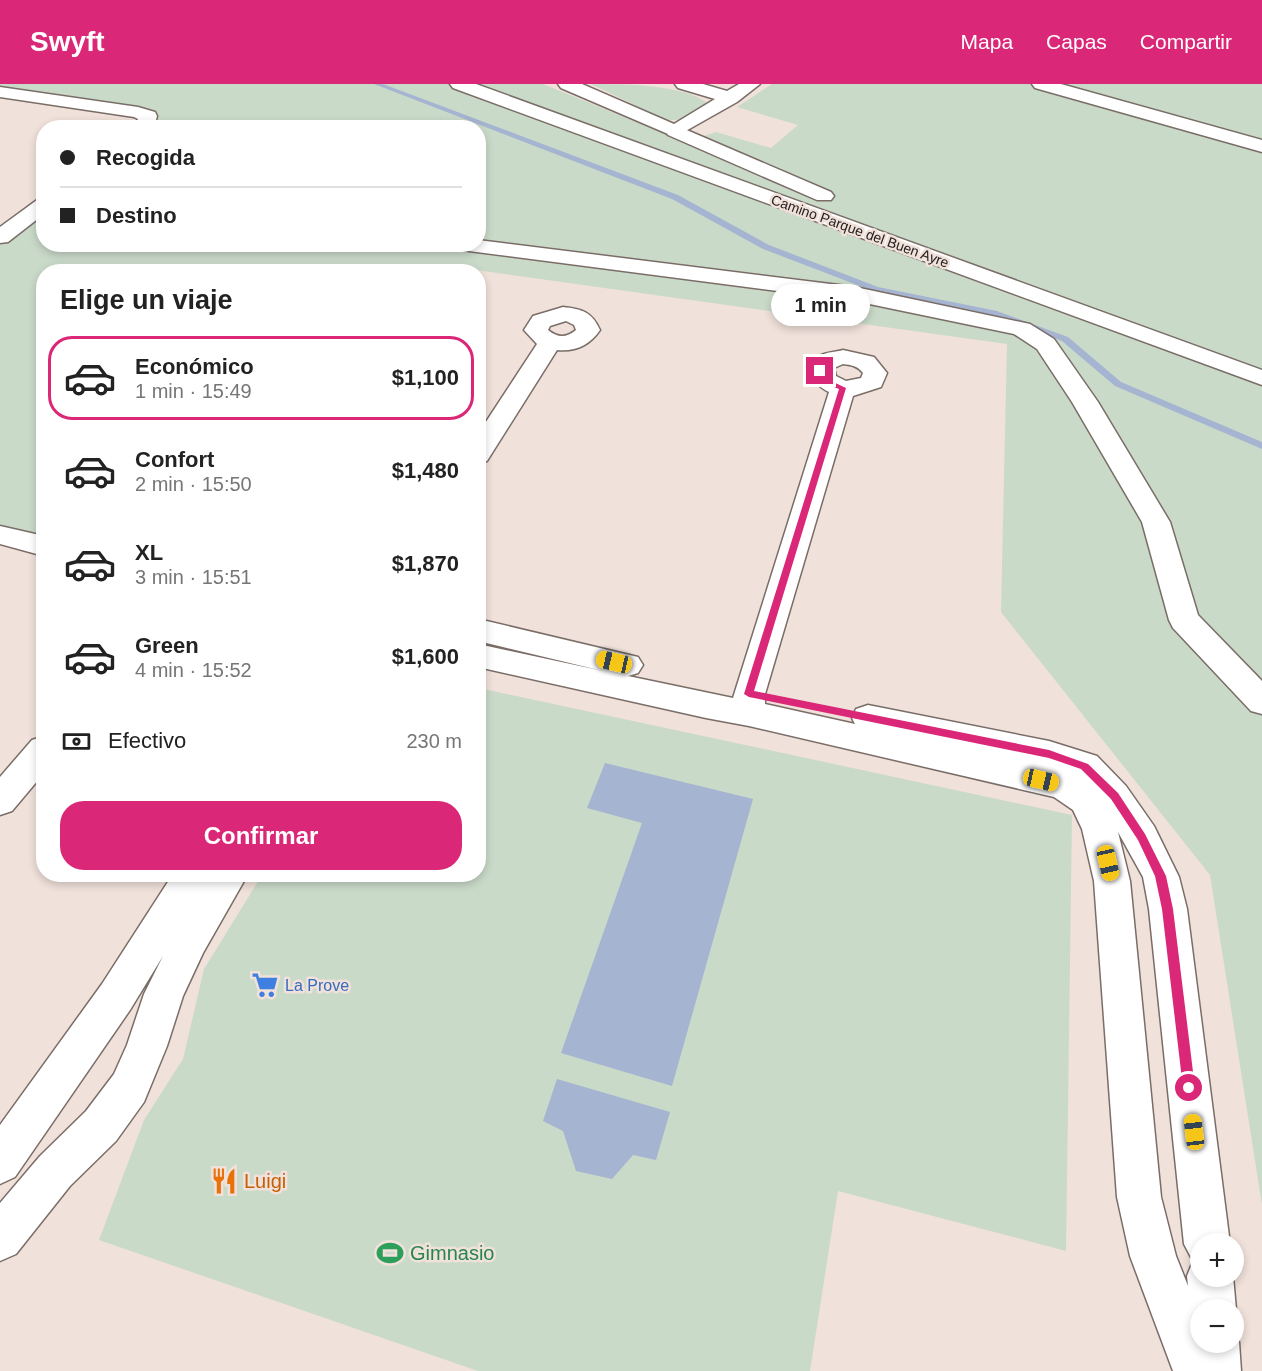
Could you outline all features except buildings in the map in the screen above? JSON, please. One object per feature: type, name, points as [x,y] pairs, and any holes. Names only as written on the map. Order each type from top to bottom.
[{"type":"main road","name":"Camino Parque del Buen Ayre","points":[[459,84],[1262,378]]},
{"type":"main road","points":[[567,84],[860,211],[1262,361]]},
{"type":"main road","points":[[684,84],[731,98]]},
{"type":"main road","points":[[675,131],[751,84]]},
{"type":"main road","points":[[1041,84],[1262,146]]},
{"type":"main road","points":[[1089,84],[1262,135]]},
{"type":"main road","points":[[0,92],[140,120]]},
{"type":"main road","points":[[0,237],[36,210]]},
{"type":"main road","points":[[486,247],[855,294],[1022,329],[1046,344],[1086,402],[1156,522],[1184,620],[1262,702]]},
{"type":"main road","points":[[486,442],[550,342]]},
{"type":"main road","points":[[749,703],[843,388]]},
{"type":"main road","points":[[0,536],[36,544]]},
{"type":"main road","points":[[486,632],[1064,785],[1085,800],[1100,829],[1112,881],[1139,1197],[1153,1256],[1197,1371]]},
{"type":"main road","points":[[486,657],[706,706],[749,703],[1049,754],[1085,766],[1114,796],[1141,837],[1161,876],[1168,909],[1207,1233]]},
{"type":"main road","points":[[0,801],[36,758]]},
{"type":"main road","points":[[0,1162],[116,996],[188,882]]},
{"type":"main road","points":[[0,1238],[55,1171],[101,1126],[129,1088],[147,1046],[164,994],[190,941],[225,882]]},
{"type":"main road","points":[[1216,1353],[1217,1371]]},
{"type":"green space","points":[[0,84],[543,84],[686,142],[716,132],[771,148],[798,125],[737,107],[772,84],[1262,84],[1262,1205],[1210,875],[1001,612],[1007,344],[486,271],[486,264],[36,264],[36,544],[0,535],[0,237],[36,209],[36,252],[486,252],[486,120],[146,120],[148,116],[0,92]]},
{"type":"green space","points":[[591,84],[652,86],[683,92],[707,103],[706,106],[681,120],[666,120]]},
{"type":"green space","points":[[486,689],[1072,815],[1066,1251],[838,1191],[810,1371],[478,1371],[99,1240],[144,1120],[183,1059],[204,969],[258,882],[486,882]]},
{"type":"water","points":[[605,763],[753,799],[672,1086],[561,1053],[642,823],[587,808]]},
{"type":"water","points":[[557,1079],[670,1112],[656,1160],[633,1155],[612,1179],[576,1171],[563,1131],[543,1121]]},
{"type":"waterway","points":[[377,84],[472,120]]},
{"type":"waterway","points":[[486,125],[675,197],[766,247],[876,289],[994,313],[1065,339],[1118,384],[1262,446]]},
{"type":"place","name":"La Prove","points":[[265,985]]},
{"type":"place","name":"Luigi","points":[[224,1181]]},
{"type":"place","name":"Gimnasio","points":[[390,1253]]},
{"type":"route","points":[[820,371],[826,381],[833,386],[843,388],[749,694],[1049,754],[1085,766],[1114,796],[1141,837],[1161,876],[1168,909],[1189,1088]]}]
